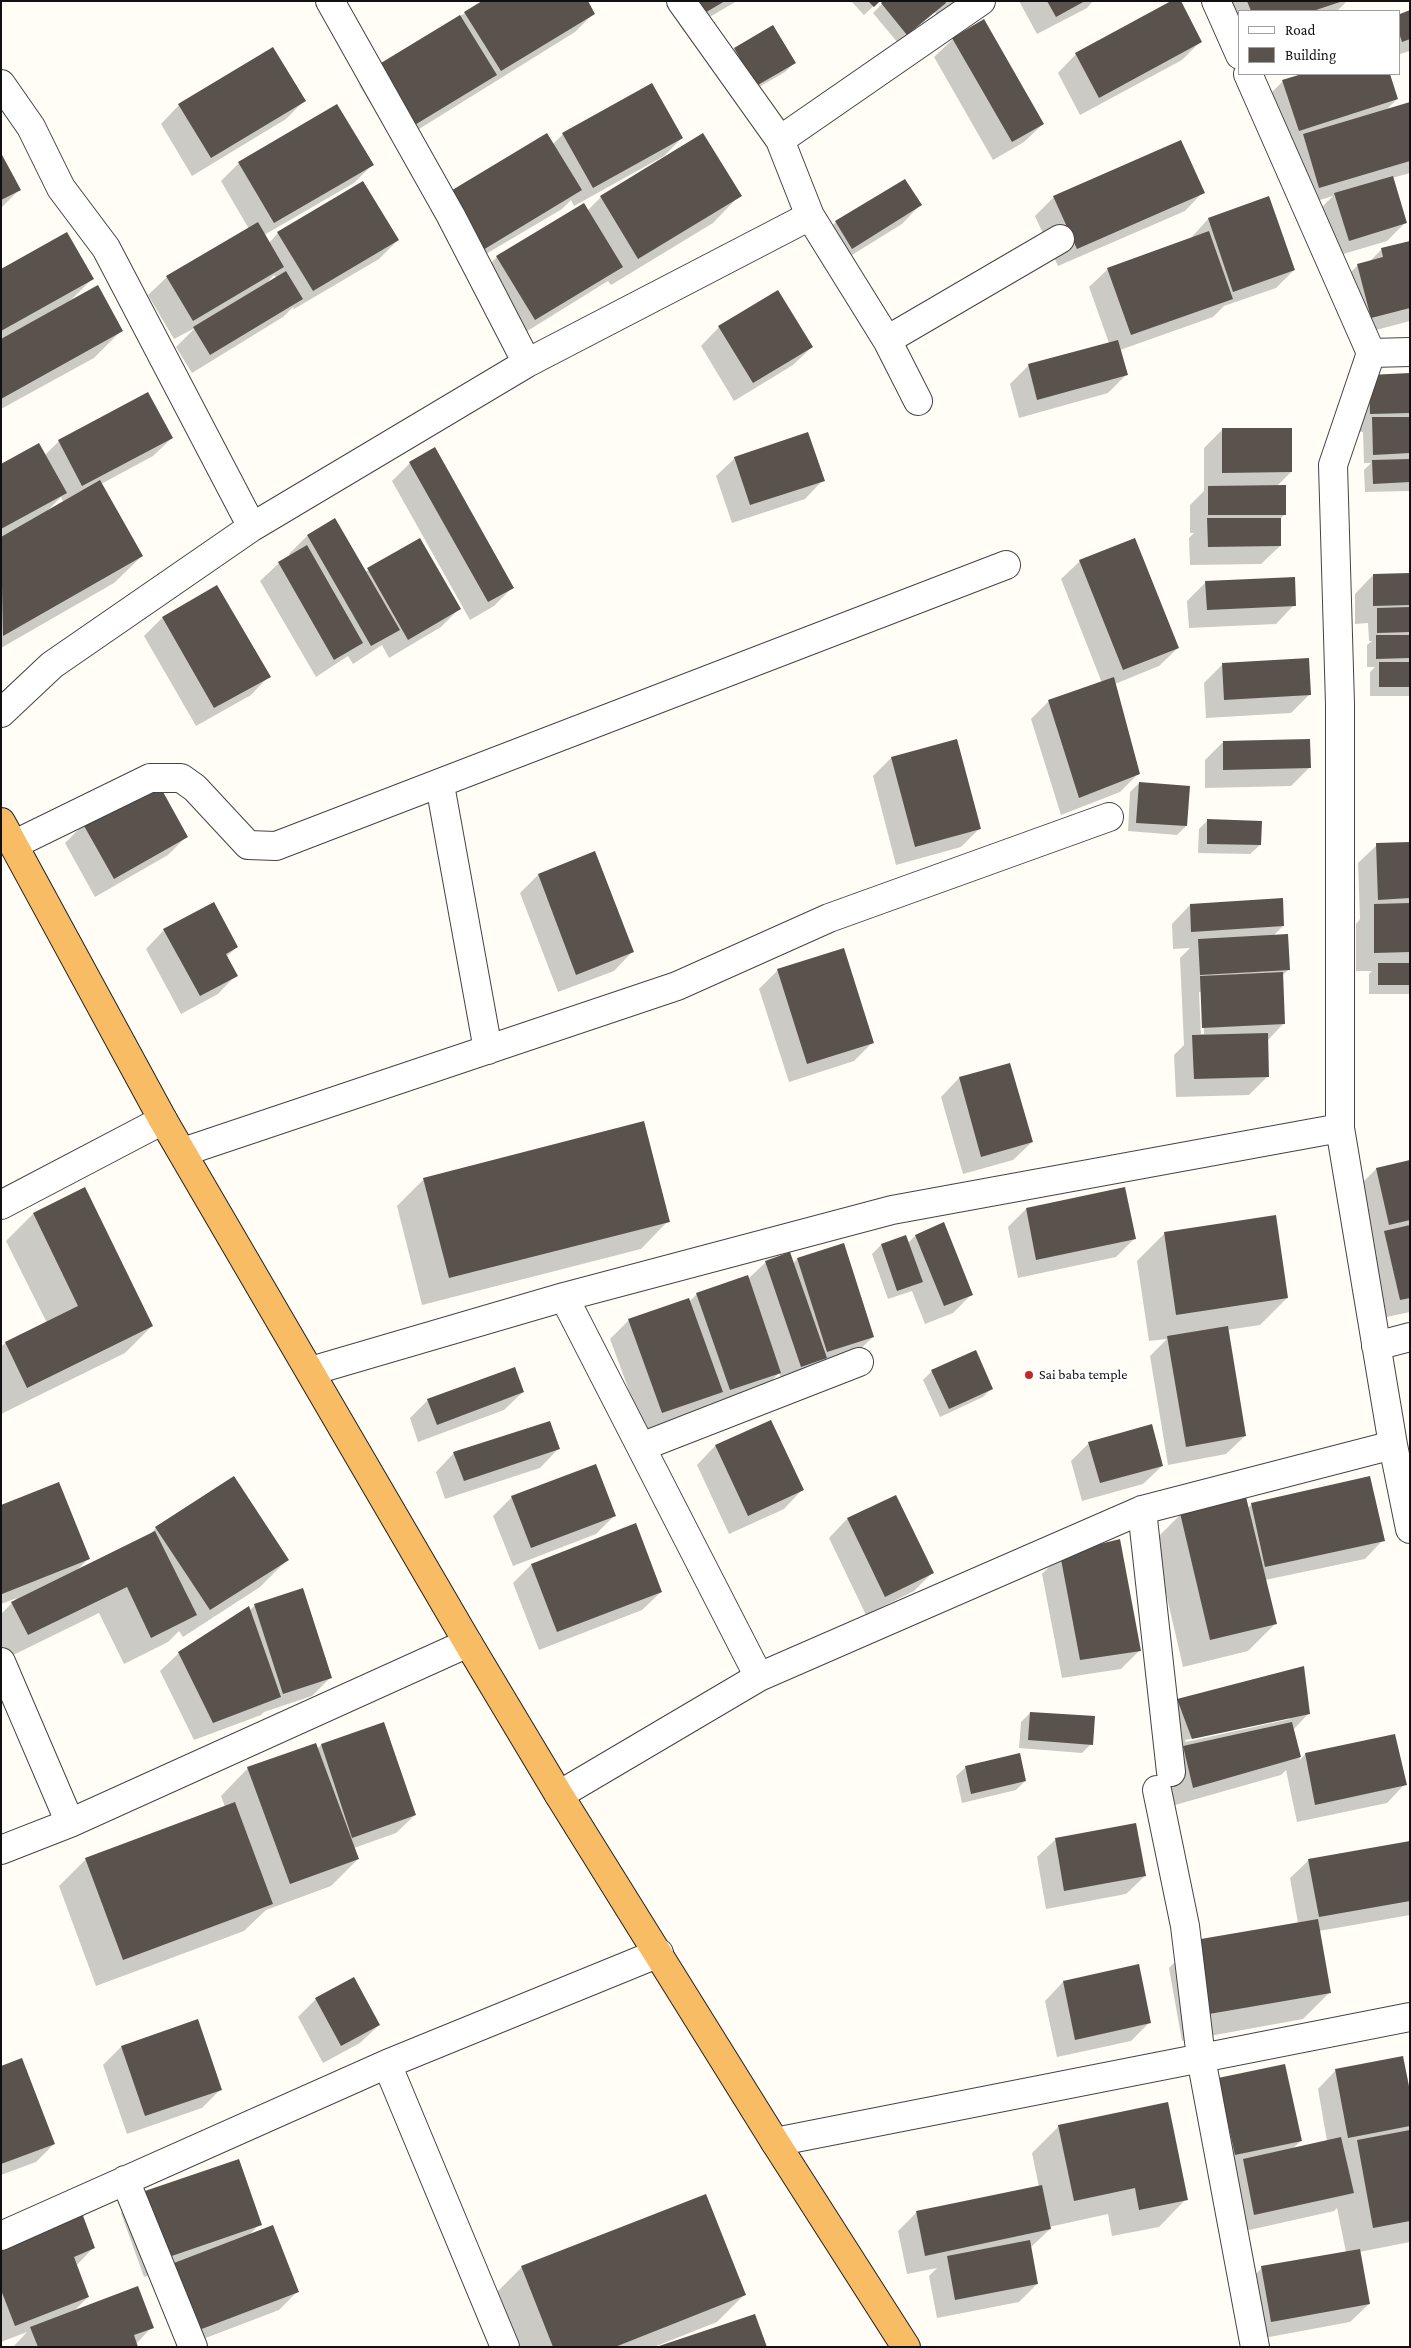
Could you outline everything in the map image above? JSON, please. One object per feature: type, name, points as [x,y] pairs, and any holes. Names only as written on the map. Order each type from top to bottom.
[{"type":"highway","points":[[8,833],[163,1120],[468,1643],[775,2142],[905,2346]]},
{"type":"street","points":[[330,1],[451,216],[527,363]]},
{"type":"street","points":[[681,1],[780,140],[810,216],[887,340],[918,401]]},
{"type":"street","points":[[780,140],[981,1]]},
{"type":"street","points":[[1216,1],[1238,50]]},
{"type":"street","points":[[1248,75],[1371,353],[1334,465],[1340,714],[1340,1128],[1393,1445],[1410,1529]]},
{"type":"street","points":[[1,84],[31,127],[61,188],[106,248],[252,527]]},
{"type":"street","points":[[1,713],[52,664],[252,527],[527,363],[810,216]]},
{"type":"street","points":[[887,340],[1060,239]]},
{"type":"street","points":[[1371,353],[1410,352]]},
{"type":"street","points":[[8,833],[150,778],[181,778],[195,788],[248,845],[276,846],[440,785],[1006,565]]},
{"type":"street","points":[[440,785],[488,1050]]},
{"type":"street","points":[[183,1152],[677,986],[829,918],[1109,817]]},
{"type":"street","points":[[1,1205],[163,1120]]},
{"type":"street","points":[[311,1371],[564,1297],[892,1210],[1340,1128]]},
{"type":"street","points":[[564,1297],[759,1677]]},
{"type":"street","points":[[1376,1346],[1410,1337]]},
{"type":"street","points":[[641,1447],[859,1362]]},
{"type":"street","points":[[560,1795],[759,1677],[1142,1510],[1393,1445]]},
{"type":"street","points":[[1142,1510],[1164,1781],[1185,1926],[1201,2058],[1255,2347]]},
{"type":"street","points":[[1,1850],[70,1823],[468,1643]]},
{"type":"street","points":[[1,1662],[70,1823]]},
{"type":"street","points":[[1,2236],[387,2064],[659,1954]]},
{"type":"street","points":[[775,2142],[1410,2017]]},
{"type":"street","points":[[387,2064],[505,2347]]},
{"type":"street","points":[[125,2180],[194,2347]]},
{"type":"building","points":[[482,1],[588,1],[595,14],[501,71],[464,12]]},
{"type":"building","points":[[695,1],[725,1],[703,14]]},
{"type":"building","points":[[868,1],[880,1],[874,7]]},
{"type":"building","points":[[883,1],[945,1],[946,3],[907,35],[881,3]]},
{"type":"building","points":[[1047,1],[1085,1],[1056,17]]},
{"type":"building","points":[[1171,1],[1181,1],[1202,42],[1099,98],[1075,53]]},
{"type":"building","points":[[1247,1],[1340,1],[1316,10],[1251,10]]},
{"type":"building","points":[[1410,10],[1410,39],[1402,42],[1401,39],[1401,14]]},
{"type":"building","points":[[460,15],[497,75],[413,126],[376,66]]},
{"type":"building","points":[[984,19],[1044,124],[1012,142],[952,38]]},
{"type":"building","points":[[773,25],[796,63],[756,86],[734,48]]},
{"type":"building","points":[[273,47],[306,101],[211,158],[178,104]]},
{"type":"building","points":[[1299,75],[1390,75],[1398,99],[1299,131],[1282,80]]},
{"type":"building","points":[[652,83],[683,138],[593,188],[562,133]]},
{"type":"building","points":[[1410,102],[1410,161],[1319,188],[1303,134]]},
{"type":"building","points":[[337,104],[374,165],[274,223],[238,162]]},
{"type":"building","points":[[547,133],[582,190],[483,250],[449,192]]},
{"type":"building","points":[[703,133],[742,196],[638,259],[600,196]]},
{"type":"building","points":[[1181,140],[1205,193],[1077,249],[1053,196]]},
{"type":"building","points":[[1,153],[21,190],[1,200]]},
{"type":"building","points":[[1393,176],[1407,223],[1349,241],[1334,193]]},
{"type":"building","points":[[905,179],[922,205],[852,249],[835,221]]},
{"type":"building","points":[[363,181],[399,240],[313,291],[277,232]]},
{"type":"building","points":[[1269,196],[1295,270],[1233,292],[1208,218]]},
{"type":"building","points":[[584,203],[623,267],[535,320],[496,256]]},
{"type":"building","points":[[258,222],[284,267],[193,321],[166,276]]},
{"type":"building","points":[[1209,231],[1233,299],[1131,335],[1107,268]]},
{"type":"building","points":[[67,232],[94,279],[1,331],[1,269]]},
{"type":"building","points":[[1410,241],[1410,308],[1371,318],[1357,264],[1383,257],[1381,248]]},
{"type":"building","points":[[286,271],[303,299],[210,355],[193,327]]},
{"type":"building","points":[[98,285],[123,331],[1,399],[1,339]]},
{"type":"building","points":[[778,290],[813,347],[753,383],[718,326]]},
{"type":"building","points":[[1118,340],[1128,375],[1037,400],[1028,364]]},
{"type":"building","points":[[1410,373],[1410,413],[1370,414],[1369,375]]},
{"type":"building","points":[[148,392],[173,438],[82,486],[58,440]]},
{"type":"building","points":[[1372,417],[1410,417],[1410,453],[1373,455]]},
{"type":"building","points":[[1222,428],[1292,428],[1292,472],[1222,473]]},
{"type":"building","points":[[808,432],[825,481],[750,505],[734,457]]},
{"type":"building","points":[[39,443],[67,493],[1,529],[1,464]]},
{"type":"building","points":[[435,447],[514,588],[488,602],[409,462]]},
{"type":"building","points":[[1410,459],[1410,482],[1373,484],[1372,460]]},
{"type":"building","points":[[100,480],[143,556],[3,636],[1,537]]},
{"type":"building","points":[[1286,485],[1286,515],[1208,515],[1208,486]]},
{"type":"building","points":[[335,518],[400,630],[371,646],[307,535]]},
{"type":"building","points":[[1207,518],[1281,518],[1281,546],[1208,547]]},
{"type":"building","points":[[420,538],[461,609],[408,640],[367,568]]},
{"type":"building","points":[[1135,538],[1179,648],[1123,670],[1079,560]]},
{"type":"building","points":[[307,545],[363,643],[334,660],[278,562]]},
{"type":"building","points":[[1410,573],[1410,605],[1373,606],[1373,574]]},
{"type":"building","points":[[1295,577],[1296,606],[1207,610],[1205,581]]},
{"type":"building","points":[[217,585],[271,677],[214,708],[162,617]]},
{"type":"building","points":[[1410,607],[1410,632],[1377,633],[1377,608]]},
{"type":"building","points":[[1376,635],[1410,635],[1410,658],[1376,659]]},
{"type":"building","points":[[1309,658],[1311,695],[1224,700],[1222,663]]},
{"type":"building","points":[[1379,662],[1410,662],[1410,687],[1379,687]]},
{"type":"building","points":[[1114,677],[1140,774],[1079,798],[1048,700]]},
{"type":"building","points":[[957,739],[981,829],[915,847],[891,757]]},
{"type":"building","points":[[1310,739],[1311,768],[1223,770],[1223,741]]},
{"type":"building","points":[[157,781],[188,837],[114,879],[83,824]]},
{"type":"building","points":[[1139,782],[1190,786],[1187,826],[1136,823]]},
{"type":"building","points":[[1207,819],[1262,821],[1261,845],[1207,844]]},
{"type":"building","points":[[1410,842],[1410,898],[1378,900],[1376,843]]},
{"type":"building","points":[[595,851],[634,952],[576,975],[538,874]]},
{"type":"building","points":[[1283,898],[1284,926],[1191,932],[1190,904]]},
{"type":"building","points":[[214,902],[238,947],[226,954],[238,976],[200,996],[163,929]]},
{"type":"building","points":[[1410,903],[1410,952],[1374,953],[1374,904]]},
{"type":"building","points":[[1288,934],[1290,970],[1200,975],[1198,939]]},
{"type":"building","points":[[844,948],[874,1043],[807,1064],[777,969]]},
{"type":"building","points":[[1378,963],[1410,963],[1410,985],[1378,985]]},
{"type":"building","points":[[1283,972],[1285,1024],[1202,1028],[1200,976]]},
{"type":"building","points":[[1268,1033],[1269,1077],[1194,1079],[1192,1035]]},
{"type":"building","points":[[1010,1063],[1033,1142],[981,1157],[959,1077]]},
{"type":"building","points":[[644,1121],[670,1222],[449,1278],[423,1178]]},
{"type":"building","points":[[1410,1160],[1410,1220],[1389,1225],[1376,1168]]},
{"type":"building","points":[[85,1187],[153,1326],[27,1388],[5,1342],[78,1306],[33,1213]]},
{"type":"building","points":[[1125,1187],[1136,1239],[1036,1260],[1026,1208]]},
{"type":"building","points":[[1276,1215],[1288,1298],[1176,1315],[1164,1232]]},
{"type":"building","points":[[944,1222],[973,1295],[944,1306],[915,1235]]},
{"type":"building","points":[[1410,1225],[1410,1298],[1400,1300],[1384,1231]]},
{"type":"building","points":[[906,1235],[923,1282],[897,1291],[881,1244]]},
{"type":"building","points":[[844,1243],[874,1337],[827,1352],[797,1258]]},
{"type":"building","points":[[790,1252],[827,1358],[801,1367],[765,1261]]},
{"type":"building","points":[[748,1275],[781,1373],[730,1390],[696,1293]]},
{"type":"building","points":[[689,1298],[723,1392],[662,1413],[628,1319]]},
{"type":"building","points":[[1228,1326],[1246,1436],[1186,1447],[1167,1336]]},
{"type":"building","points":[[976,1350],[993,1389],[949,1409],[931,1370]]},
{"type":"building","points":[[515,1367],[524,1392],[437,1425],[427,1399]]},
{"type":"building","points":[[771,1420],[804,1490],[748,1516],[715,1445]]},
{"type":"building","points":[[550,1421],[560,1449],[464,1481],[453,1452]]},
{"type":"building","points":[[1152,1424],[1163,1466],[1100,1483],[1088,1442]]},
{"type":"building","points":[[596,1464],[616,1516],[531,1548],[511,1496]]},
{"type":"building","points":[[234,1476],[289,1560],[210,1610],[155,1527]]},
{"type":"building","points":[[1370,1476],[1385,1541],[1265,1567],[1251,1503]]},
{"type":"building","points":[[59,1482],[90,1559],[2,1594],[1,1505]]},
{"type":"building","points":[[896,1495],[934,1573],[885,1597],[847,1518]]},
{"type":"building","points":[[1246,1497],[1277,1624],[1210,1640],[1180,1513]]},
{"type":"building","points":[[636,1523],[662,1592],[557,1632],[531,1564]]},
{"type":"building","points":[[155,1531],[197,1615],[151,1638],[127,1587],[28,1635],[11,1602]]},
{"type":"building","points":[[1120,1539],[1141,1651],[1080,1660],[1060,1554]]},
{"type":"building","points":[[303,1588],[332,1678],[283,1694],[254,1604]]},
{"type":"building","points":[[249,1606],[281,1697],[213,1723],[178,1652]]},
{"type":"building","points":[[1304,1666],[1310,1714],[1192,1739],[1177,1699]]},
{"type":"building","points":[[1030,1712],[1095,1716],[1093,1745],[1028,1740]]},
{"type":"building","points":[[384,1722],[416,1815],[352,1838],[321,1744]]},
{"type":"building","points":[[1292,1722],[1301,1757],[1193,1788],[1183,1746]]},
{"type":"building","points":[[1395,1734],[1407,1785],[1315,1805],[1305,1753]]},
{"type":"building","points":[[316,1743],[359,1859],[290,1884],[247,1767]]},
{"type":"building","points":[[1020,1753],[1026,1781],[971,1794],[965,1766]]},
{"type":"building","points":[[235,1802],[273,1904],[123,1960],[85,1858]]},
{"type":"building","points":[[1136,1823],[1146,1876],[1064,1891],[1055,1838]]},
{"type":"building","points":[[1410,1841],[1410,1901],[1319,1917],[1308,1859]]},
{"type":"building","points":[[1318,1919],[1331,1993],[1209,2014],[1195,1940]]},
{"type":"building","points":[[1139,1964],[1151,2023],[1075,2040],[1063,1981]]},
{"type":"building","points":[[354,1977],[380,2025],[341,2046],[315,1998]]},
{"type":"building","points":[[198,2019],[222,2090],[145,2116],[121,2046]]},
{"type":"building","points":[[1403,2056],[1410,2091],[1410,2126],[1348,2138],[1335,2069]]},
{"type":"building","points":[[22,2058],[55,2144],[1,2164],[1,2066]]},
{"type":"building","points":[[1285,2064],[1302,2141],[1235,2155],[1218,2078]]},
{"type":"building","points":[[1168,2102],[1188,2200],[1139,2210],[1135,2188],[1074,2201],[1058,2125]]},
{"type":"building","points":[[1410,2130],[1410,2221],[1373,2228],[1357,2140]]},
{"type":"building","points":[[1341,2137],[1354,2193],[1254,2215],[1243,2159]]},
{"type":"building","points":[[239,2159],[262,2225],[163,2259],[139,2193]]},
{"type":"building","points":[[1042,2185],[1051,2229],[925,2256],[916,2211]]},
{"type":"building","points":[[706,2194],[746,2295],[615,2347],[553,2347],[521,2266]]},
{"type":"building","points":[[82,2213],[95,2248],[74,2257],[89,2297],[15,2326],[1,2290],[1,2244]]},
{"type":"building","points":[[273,2225],[299,2292],[199,2330],[174,2263]]},
{"type":"building","points":[[1030,2240],[1038,2284],[955,2300],[947,2256]]},
{"type":"building","points":[[1360,2249],[1370,2304],[1271,2322],[1261,2266]]},
{"type":"building","points":[[138,2286],[154,2328],[134,2335],[138,2347],[38,2347],[30,2327]]},
{"type":"building","points":[[755,2314],[767,2347],[659,2347],[659,2346]]},
{"type":"place","name":"Sai baba temple","points":[[1029,1375]]}]
